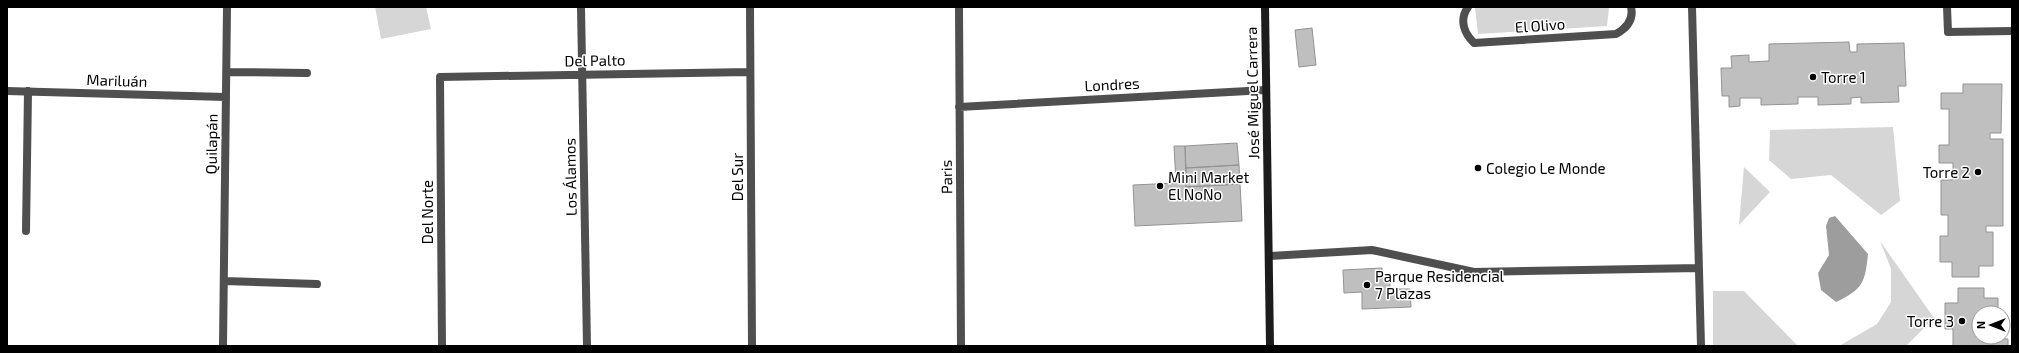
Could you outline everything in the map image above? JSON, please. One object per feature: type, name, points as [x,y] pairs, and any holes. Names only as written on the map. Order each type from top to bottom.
[{"type":"street","name":"Quilapán","points":[[223,346],[227,7]]},
{"type":"street","name":"Los Álamos","points":[[581,7],[587,346]]},
{"type":"street","name":"Del Sur","points":[[750,7],[752,346]]},
{"type":"street","name":"Paris","points":[[958,7],[961,346]]},
{"type":"street","name":"José Miguel Carrera","points":[[1265,7],[1270,346]]},
{"type":"street","name":"El Olivo","points":[[1468,7],[1463,19],[1463,28],[1467,37],[1474,43],[1616,34],[1628,25],[1631,17],[1631,7]]},
{"type":"street","points":[[1692,7],[1701,346]]},
{"type":"street","points":[[1948,7],[1948,32],[2012,31]]},
{"type":"street","points":[[226,72],[307,73]]},
{"type":"street","name":"Del Palto","points":[[440,77],[750,72]]},
{"type":"street","name":"Del Norte","points":[[440,77],[442,346]]},
{"type":"street","name":"Londres","points":[[959,106],[1266,90]]},
{"type":"street","name":"Mariluán","points":[[7,91],[226,97]]},
{"type":"street","points":[[26,231],[28,91]]},
{"type":"street","points":[[1269,256],[1372,250],[1474,272],[1699,268]]},
{"type":"street","points":[[224,281],[317,284]]},
{"type":"shaded area","points":[[375,7],[426,7],[431,29],[381,39]]},
{"type":"shaded area","points":[[1475,7],[1609,7],[1607,26],[1478,34]]},
{"type":"shaded area","points":[[1893,127],[1900,201],[1881,215],[1831,175],[1791,179],[1769,160],[1770,130]]},
{"type":"shaded area","points":[[1744,167],[1770,192],[1739,225]]},
{"type":"shaded area","points":[[1835,216],[1868,254],[1866,272],[1861,284],[1852,293],[1836,302],[1821,290],[1818,273],[1829,255],[1826,226],[1829,218]]},
{"type":"shaded area","points":[[1880,241],[1934,318],[1906,346],[1839,346],[1877,324],[1891,302],[1891,269]]},
{"type":"shaded area","points":[[1713,291],[1744,291],[1798,346],[1713,346]]},
{"type":"building","points":[[1312,28],[1316,65],[1299,67],[1295,30]]},
{"type":"building","name":"Torre 1","points":[[1849,42],[1850,52],[1857,52],[1857,44],[1904,43],[1906,86],[1898,86],[1899,102],[1861,103],[1861,97],[1851,98],[1851,104],[1818,105],[1818,97],[1798,97],[1798,104],[1761,105],[1761,98],[1740,98],[1740,106],[1729,107],[1729,96],[1722,96],[1721,68],[1732,68],[1731,56],[1749,55],[1749,62],[1769,61],[1769,44]]},
{"type":"building","name":"Torre 2","points":[[1963,84],[2002,84],[2001,133],[1990,133],[1990,139],[2003,139],[2003,226],[1986,226],[1986,232],[1993,232],[1993,266],[1979,266],[1979,277],[1952,277],[1952,262],[1940,262],[1940,236],[1948,236],[1948,215],[1941,215],[1941,180],[1953,180],[1953,163],[1939,163],[1939,145],[1949,145],[1949,109],[1941,109],[1941,93],[1963,93]]},
{"type":"building","points":[[1237,143],[1239,165],[1186,168],[1185,146]]},
{"type":"building","name":"Mini Market El NoNo","points":[[1174,146],[1185,146],[1186,187],[1240,184],[1242,221],[1135,226],[1133,185],[1176,183]]},
{"type":"building","points":[[1239,165],[1240,184],[1186,187],[1186,168]]},
{"type":"building","name":"Parque Residencial 7 Plazas","points":[[1382,268],[1382,278],[1390,281],[1390,289],[1410,289],[1411,307],[1362,309],[1362,292],[1344,293],[1343,270]]},
{"type":"building","name":"Torre 3","points":[[1958,288],[1984,288],[1984,298],[1998,298],[1998,305],[1971,305],[1971,345],[2008,346],[1953,346],[1953,329],[1945,329],[1945,303],[1958,303]]},
{"type":"place","name":"Torre 1","points":[[1813,77]]},
{"type":"place","name":"Colegio Le Monde","points":[[1478,168]]},
{"type":"place","name":"Torre 2","points":[[1978,172]]},
{"type":"place","name":"Mini Market El NoNo","points":[[1160,186]]},
{"type":"place","name":"Parque Residencial 7 Plazas","points":[[1367,285]]},
{"type":"place","name":"Torre 3","points":[[1962,321]]}]
